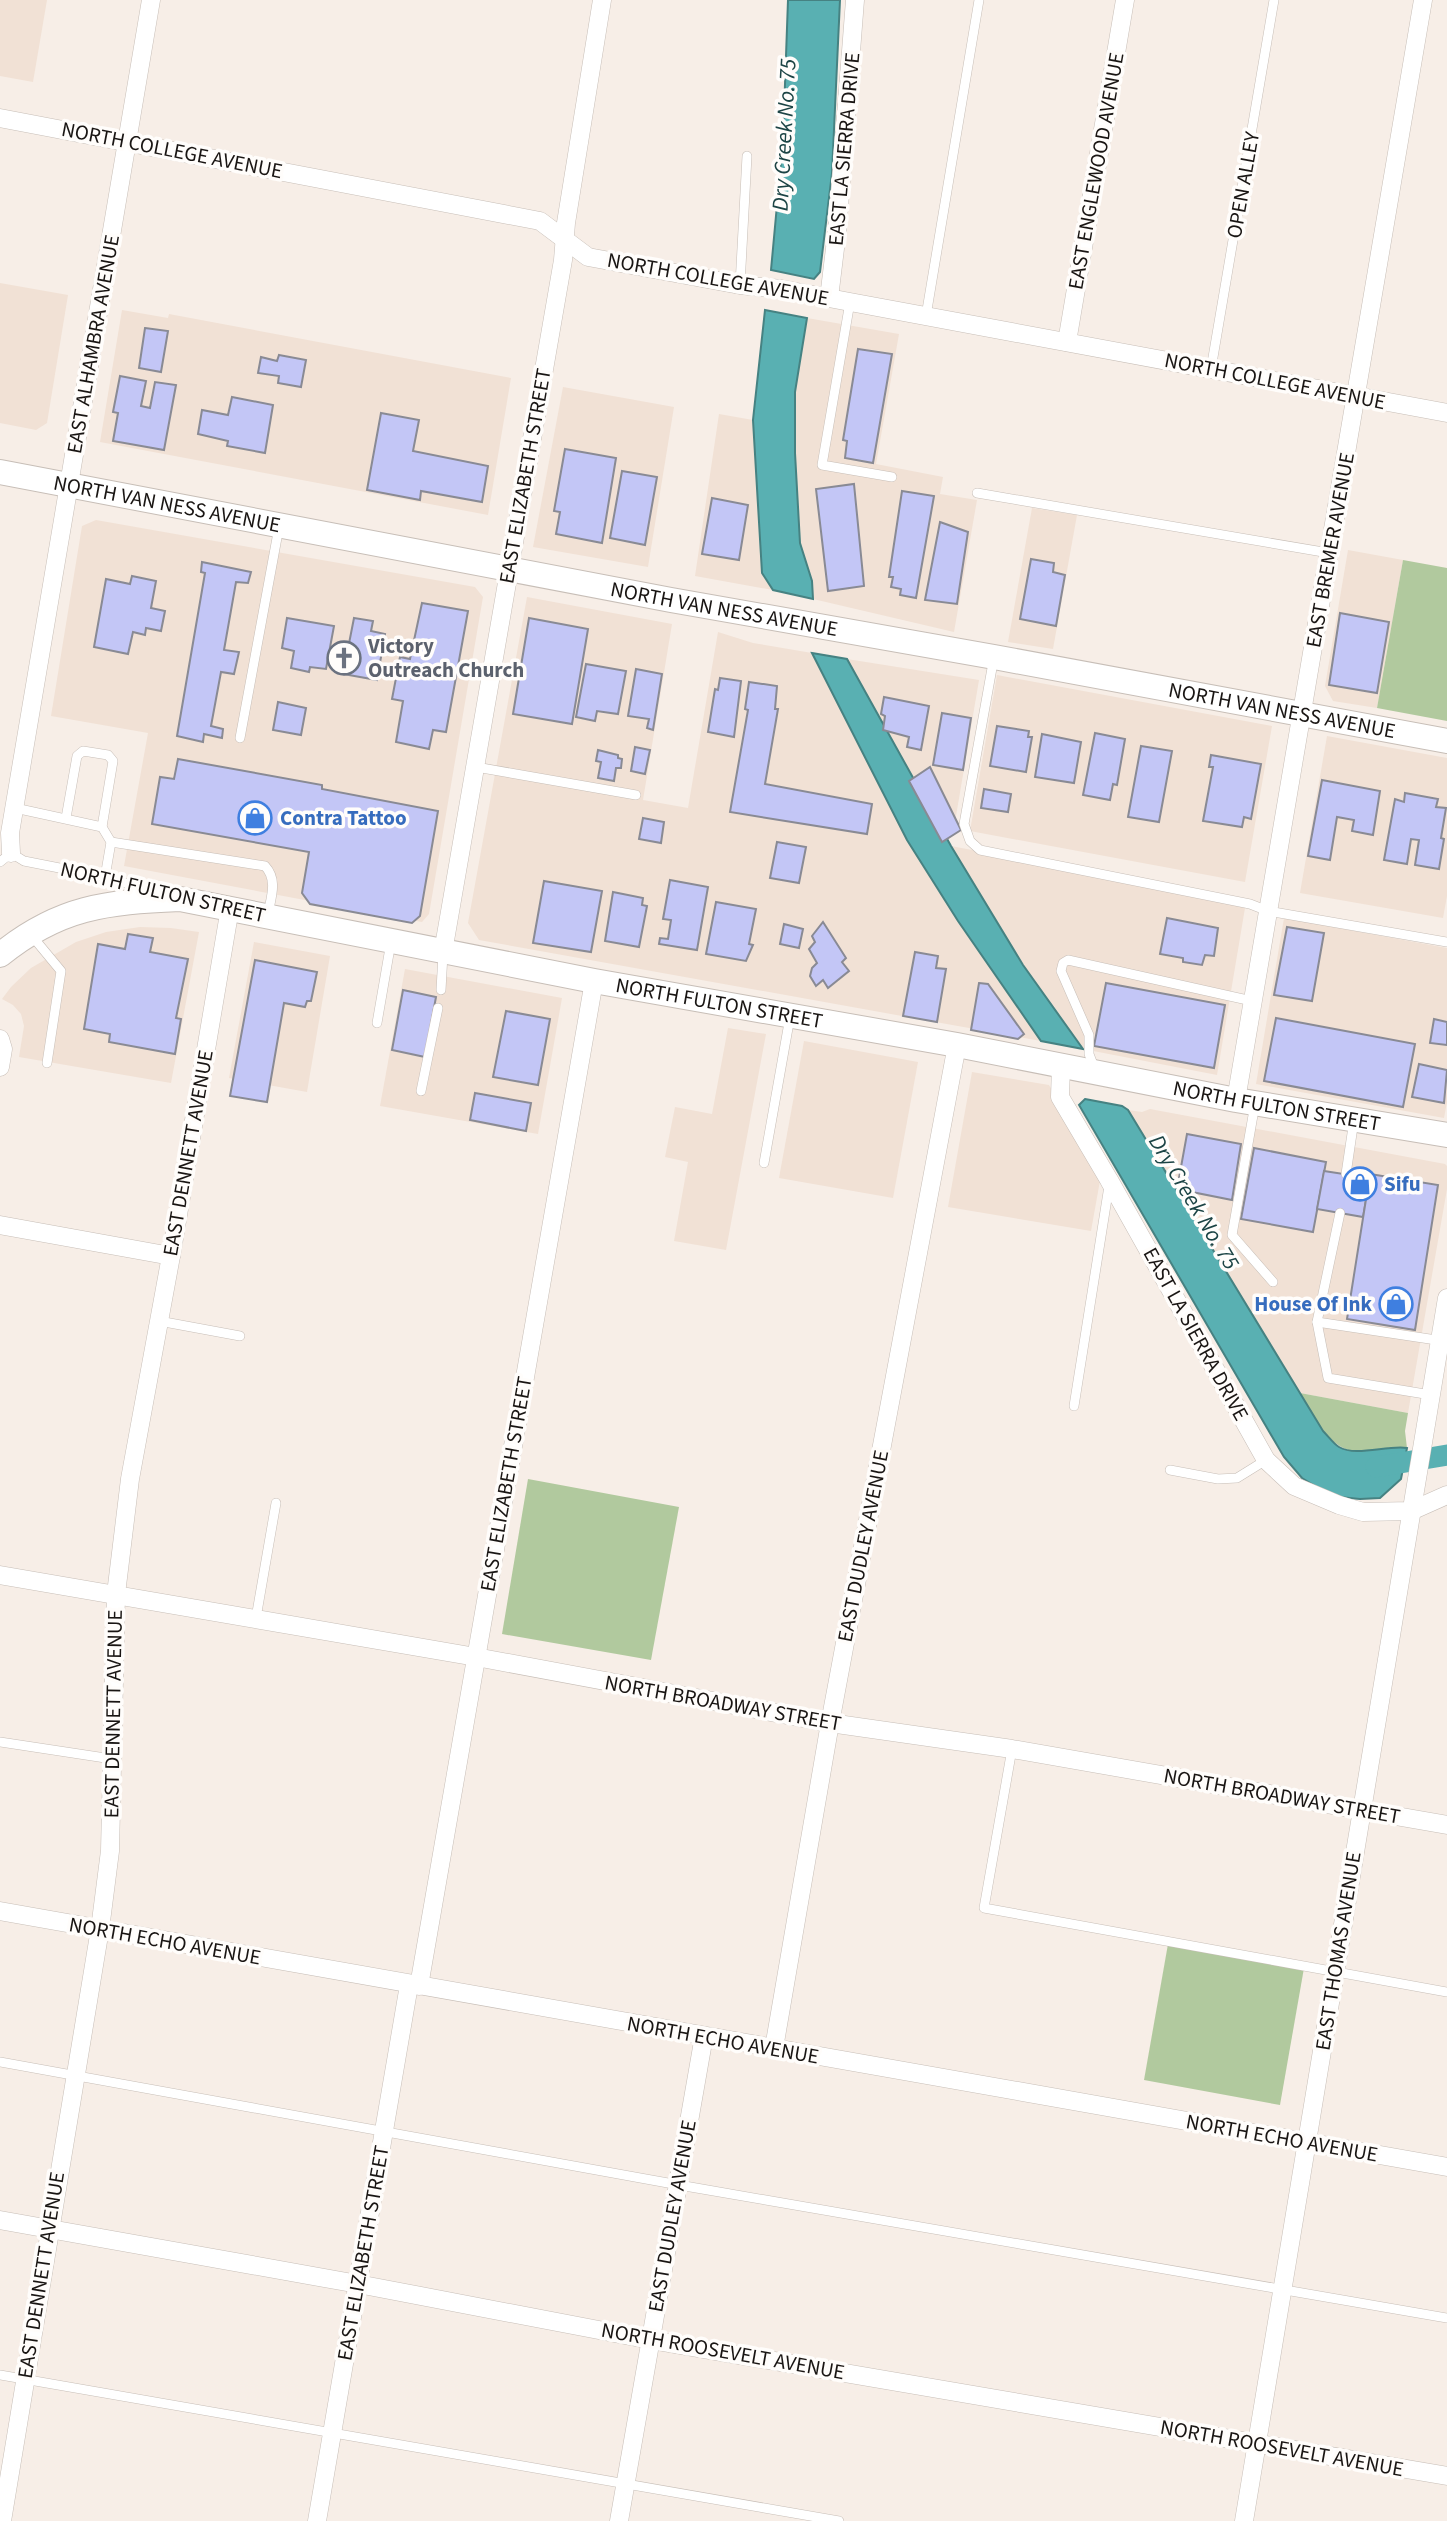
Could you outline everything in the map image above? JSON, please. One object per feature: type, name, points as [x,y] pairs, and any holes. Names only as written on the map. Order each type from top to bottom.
[{"type":"main road","name":"NORTH VAN NESS AVENUE","points":[[0,472],[508,569],[1447,741]]},
{"type":"main road","name":"NORTH FULTON STREET","points":[[180,899],[594,981],[957,1045],[1246,1101],[1447,1135]]},
{"type":"main road","points":[[0,955],[30,934],[78,910],[124,902],[180,899]]},
{"type":"street","name":"EAST ALHAMBRA AVENUE","points":[[6,858],[151,0]]},
{"type":"street","name":"EAST ELIZABETH STREET","points":[[443,952],[565,240],[602,0]]},
{"type":"street","name":"EAST LA SIERRA DRIVE","points":[[829,298],[840,204],[855,0]]},
{"type":"street","name":"EAST ENGLEWOOD AVENUE","points":[[1068,342],[1125,0]]},
{"type":"street","name":"EAST BREMER AVENUE","points":[[1246,1101],[1252,1002],[1423,0]]},
{"type":"street","name":"NORTH COLLEGE AVENUE","points":[[0,118],[540,221],[589,257],[740,285],[782,289],[1447,413]]},
{"type":"street","name":"EAST DENNETT AVENUE","points":[[2,2521],[100,1929],[110,1851],[116,1594],[130,1479],[230,908]]},
{"type":"street","name":"EAST ELIZABETH STREET","points":[[317,2521],[383,2131],[414,1986],[476,1657],[594,981]]},
{"type":"street","points":[[0,1039],[3,1049],[0,1067]]},
{"type":"street","name":"EAST DUDLEY AVENUE","points":[[774,2048],[830,1723],[957,1045]]},
{"type":"street","name":"EAST LA SIERRA DRIVE","points":[[1063,1066],[1060,1097],[1110,1180],[1266,1460],[1294,1486],[1339,1505],[1363,1512],[1411,1511]]},
{"type":"street","points":[[0,1226],[171,1256]]},
{"type":"street","name":"EAST THOMAS AVENUE","points":[[1244,2521],[1411,1511],[1443,1341],[1447,1298]]},
{"type":"street","points":[[1411,1511],[1447,1495]]},
{"type":"street","name":"NORTH BROADWAY STREET","points":[[0,1575],[476,1657],[830,1723],[1012,1749],[1447,1825]]},
{"type":"street","name":"NORTH ECHO AVENUE","points":[[0,1911],[1447,2167]]},
{"type":"street","name":"EAST DUDLEY AVENUE","points":[[620,2521],[704,2036]]},
{"type":"street","name":"NORTH ROOSEVELT AVENUE","points":[[0,2220],[651,2340],[1447,2476]]},
{"type":"lane","points":[[926,316],[979,0]]},
{"type":"lane","name":"OPEN ALLEY","points":[[1211,369],[1275,0]]},
{"type":"lane","points":[[740,285],[747,156]]},
{"type":"lane","points":[[850,302],[822,465],[892,477]]},
{"type":"lane","points":[[977,493],[1329,553]]},
{"type":"lane","points":[[240,738],[279,526]]},
{"type":"lane","points":[[994,657],[964,824],[970,841],[980,850],[1250,904],[1268,911],[1447,942]]},
{"type":"lane","points":[[66,818],[77,756],[83,751],[108,755],[113,761],[103,827],[111,842],[105,877]]},
{"type":"lane","points":[[476,767],[636,796]]},
{"type":"lane","points":[[15,808],[103,827]]},
{"type":"lane","points":[[111,842],[265,866],[272,874],[273,885],[267,915]]},
{"type":"lane","name":"NORTH FULTON STREET","points":[[6,858],[105,877],[180,899]]},
{"type":"lane","points":[[30,934],[61,971],[47,1063]]},
{"type":"lane","points":[[377,1023],[392,940]]},
{"type":"lane","points":[[441,990],[443,952]]},
{"type":"lane","points":[[1096,1072],[1089,1054],[1089,1035],[1061,971],[1063,963],[1068,960],[1252,1002]]},
{"type":"lane","points":[[421,1091],[438,1008]]},
{"type":"lane","points":[[764,1163],[790,1016]]},
{"type":"lane","points":[[1246,1101],[1233,1235],[1273,1282]]},
{"type":"lane","points":[[1346,1174],[1355,1118]]},
{"type":"lane","points":[[1074,1406],[1110,1180]]},
{"type":"lane","points":[[1340,1213],[1317,1322],[1328,1378],[1431,1395]]},
{"type":"lane","points":[[159,1321],[240,1336]]},
{"type":"lane","points":[[1317,1322],[1443,1341]]},
{"type":"lane","points":[[1170,1470],[1218,1479],[1237,1478],[1266,1460]]},
{"type":"lane","points":[[256,1618],[276,1503]]},
{"type":"lane","points":[[0,1742],[112,1759]]},
{"type":"lane","points":[[1012,1749],[984,1908],[1447,1992]]},
{"type":"lane","points":[[0,2062],[679,2185],[1447,2318]]},
{"type":"lane","points":[[0,2375],[839,2521]]},
{"type":"shaded area","points":[[0,0],[47,0],[33,82],[0,76]]},
{"type":"shaded area","points":[[0,283],[68,295],[47,423],[36,430],[0,423]]},
{"type":"shaded area","points":[[122,310],[168,318],[169,314],[511,378],[488,515],[100,442]]},
{"type":"shaded area","points":[[807,318],[899,334],[876,464],[943,477],[940,494],[977,500],[954,632],[813,599],[812,581],[800,543],[795,453],[795,392]]},
{"type":"shaded area","points":[[563,387],[674,407],[648,567],[533,547]]},
{"type":"shaded area","points":[[719,414],[753,420],[762,573],[773,590],[695,576]]},
{"type":"shaded area","points":[[1032,508],[1077,515],[1053,649],[1008,642]]},
{"type":"shaded area","points":[[96,520],[475,587],[483,597],[429,914],[422,922],[124,866],[148,733],[51,716],[82,526]]},
{"type":"shaded area","points":[[1348,550],[1403,560],[1377,708],[1333,701],[1325,686]]},
{"type":"shaded area","points":[[527,597],[672,624],[643,800],[688,808],[718,632],[753,643],[812,653],[908,841],[958,921],[1041,1041],[479,940],[468,923]]},
{"type":"shaded area","points":[[847,659],[979,680],[954,828],[938,825]]},
{"type":"shaded area","points":[[997,675],[1272,726],[1245,882],[970,831]]},
{"type":"shaded area","points":[[1327,736],[1447,758],[1447,896],[1443,918],[1300,893]]},
{"type":"shaded area","points":[[951,846],[1246,902],[1217,1075],[1083,1049],[1023,965]]},
{"type":"shaded area","points":[[1284,918],[1447,948],[1447,1102],[1444,1118],[1256,1084]]},
{"type":"shaded area","points":[[140,927],[199,932],[171,1083],[19,1057],[24,1026],[21,1014],[13,1005],[2,999],[11,987],[31,968],[76,942],[106,932]]},
{"type":"shaded area","points":[[254,942],[330,956],[307,1092],[229,1078]]},
{"type":"shaded area","points":[[405,969],[562,998],[538,1134],[380,1106]]},
{"type":"shaded area","points":[[728,1028],[766,1034],[726,1250],[674,1241],[688,1162],[665,1157],[675,1107],[712,1114]]},
{"type":"shaded area","points":[[804,1041],[918,1062],[893,1198],[779,1178]]},
{"type":"shaded area","points":[[972,1072],[1049,1085],[1101,1175],[1091,1231],[948,1207]]},
{"type":"shaded area","points":[[1150,1109],[1447,1166],[1447,1189],[1408,1413],[1300,1393],[1128,1110],[1142,1112]]},
{"type":"green space","points":[[1403,560],[1447,568],[1447,721],[1377,708]]},
{"type":"green space","points":[[1300,1393],[1408,1413],[1405,1431],[1407,1448],[1359,1452],[1348,1450],[1323,1430]]},
{"type":"green space","points":[[528,1479],[679,1507],[651,1660],[502,1634]]},
{"type":"green space","points":[[1168,1944],[1304,1968],[1280,2105],[1144,2080]]},
{"type":"water","points":[[788,0],[840,0],[832,173],[820,272],[814,279],[771,270],[783,140]]},
{"type":"water","points":[[765,310],[807,318],[795,392],[795,453],[800,543],[812,581],[813,599],[773,590],[762,573],[753,420]]},
{"type":"water","points":[[812,653],[847,659],[951,846],[1023,965],[1083,1049],[1041,1041],[958,921],[907,840]]},
{"type":"water","points":[[1085,1099],[1122,1106],[1128,1110],[1331,1440],[1339,1447],[1354,1451],[1407,1448],[1401,1479],[1380,1498],[1339,1497],[1323,1491],[1302,1478],[1284,1457],[1079,1105]]},
{"type":"building","points":[[145,328],[168,331],[161,372],[139,368]]},
{"type":"building","points":[[858,349],[892,354],[873,463],[845,458],[847,441],[843,440]]},
{"type":"building","points":[[279,355],[306,360],[301,387],[278,383],[279,376],[258,373],[261,357],[277,361]]},
{"type":"building","points":[[120,376],[146,381],[141,406],[150,408],[155,382],[176,385],[164,450],[113,441],[118,413],[113,412]]},
{"type":"building","points":[[232,397],[273,405],[265,453],[227,446],[228,441],[198,434],[202,410],[228,415]]},
{"type":"building","points":[[381,413],[419,420],[413,451],[488,466],[482,502],[421,491],[420,500],[367,490]]},
{"type":"building","points":[[565,449],[616,458],[602,543],[556,534],[560,512],[554,511]]},
{"type":"building","points":[[622,471],[657,477],[645,545],[610,538]]},
{"type":"building","points":[[854,484],[864,586],[828,591],[816,489]]},
{"type":"building","points":[[902,491],[934,496],[916,598],[900,595],[901,589],[891,587],[893,577],[889,577]]},
{"type":"building","points":[[712,498],[748,505],[739,560],[702,554]]},
{"type":"building","points":[[940,522],[968,532],[957,604],[925,600]]},
{"type":"building","points":[[1031,559],[1054,563],[1053,572],[1065,575],[1056,626],[1020,619]]},
{"type":"building","points":[[202,562],[251,572],[248,583],[236,582],[224,650],[239,652],[234,674],[221,672],[211,726],[223,729],[222,738],[204,734],[203,742],[177,736],[205,573],[201,572]]},
{"type":"building","points":[[132,576],[156,581],[151,608],[165,611],[161,631],[146,628],[145,635],[133,632],[128,654],[94,647],[106,579],[130,584]]},
{"type":"building","points":[[422,603],[468,611],[446,732],[433,730],[429,749],[396,742],[403,701],[392,699],[400,657],[410,659]]},
{"type":"building","points":[[1340,613],[1389,622],[1377,693],[1329,685]]},
{"type":"building","points":[[287,618],[334,626],[326,669],[310,667],[309,672],[291,668],[294,651],[282,648]]},
{"type":"building","points":[[354,618],[373,621],[371,631],[385,634],[377,680],[343,674]]},
{"type":"building","points":[[529,618],[588,629],[572,724],[513,714]]},
{"type":"building","points":[[586,664],[626,671],[618,714],[597,711],[595,721],[576,717]]},
{"type":"building","points":[[636,669],[662,674],[653,730],[647,728],[649,719],[628,716]]},
{"type":"building","points":[[720,678],[741,681],[734,737],[708,732],[715,689],[718,690]]},
{"type":"building","points":[[749,682],[777,686],[775,709],[778,709],[765,784],[872,804],[867,834],[730,812],[748,710],[745,709]]},
{"type":"building","points":[[884,697],[929,706],[921,750],[907,747],[909,737],[883,730],[885,716],[881,714]]},
{"type":"building","points":[[278,702],[306,708],[301,735],[273,730]]},
{"type":"building","points":[[942,713],[971,718],[963,770],[933,765]]},
{"type":"building","points":[[997,726],[1029,731],[1028,737],[1032,737],[1026,772],[990,766]]},
{"type":"building","points":[[1095,733],[1125,739],[1117,785],[1113,784],[1110,800],[1083,795]]},
{"type":"building","points":[[1042,734],[1081,742],[1074,783],[1035,777]]},
{"type":"building","points":[[1141,746],[1172,751],[1159,822],[1128,817]]},
{"type":"building","points":[[635,747],[650,750],[645,774],[631,771]]},
{"type":"building","points":[[598,750],[618,755],[618,758],[622,759],[621,768],[616,768],[614,781],[598,778],[601,762],[596,761]]},
{"type":"building","points":[[1211,755],[1261,764],[1251,819],[1244,817],[1242,827],[1203,821],[1213,767],[1209,767]]},
{"type":"building","points":[[178,759],[322,785],[322,789],[438,811],[420,916],[412,923],[310,904],[302,893],[309,852],[152,824],[160,777],[174,779]]},
{"type":"building","points":[[930,767],[961,830],[942,842],[909,781]]},
{"type":"building","points":[[1322,780],[1380,791],[1373,835],[1352,831],[1354,820],[1337,817],[1330,860],[1308,856]]},
{"type":"building","points":[[984,789],[1011,794],[1008,812],[981,808]]},
{"type":"building","points":[[1405,793],[1438,799],[1436,807],[1446,808],[1439,869],[1415,865],[1419,840],[1411,839],[1407,864],[1384,860],[1395,799],[1404,802]]},
{"type":"building","points":[[643,818],[664,822],[661,843],[639,839]]},
{"type":"building","points":[[777,842],[806,847],[799,883],[770,878]]},
{"type":"building","points":[[670,880],[708,887],[697,950],[659,944],[660,938],[668,939],[671,920],[663,919]]},
{"type":"building","points":[[544,881],[602,891],[591,952],[533,943]]},
{"type":"building","points":[[613,892],[643,898],[642,905],[647,906],[639,947],[605,941]]},
{"type":"building","points":[[716,902],[756,909],[749,944],[753,945],[746,961],[706,954]]},
{"type":"building","points":[[1167,918],[1218,928],[1214,956],[1205,955],[1202,965],[1160,954]]},
{"type":"building","points":[[823,922],[846,958],[842,962],[849,971],[828,988],[823,980],[816,986],[810,976],[817,963],[809,949],[815,942],[812,936]]},
{"type":"building","points":[[784,924],[803,929],[799,948],[780,944]]},
{"type":"building","points":[[1287,927],[1324,933],[1312,1001],[1274,995]]},
{"type":"building","points":[[128,934],[153,938],[150,952],[188,959],[176,1018],[181,1019],[175,1054],[109,1042],[110,1034],[84,1029],[98,944],[125,949]]},
{"type":"building","points":[[915,952],[938,956],[936,968],[946,969],[937,1022],[903,1016]]},
{"type":"building","points":[[255,960],[317,972],[311,1001],[307,1001],[305,1007],[284,1003],[267,1102],[230,1096]]},
{"type":"building","points":[[979,983],[988,984],[1024,1034],[1018,1039],[971,1030]]},
{"type":"building","points":[[1106,983],[1225,1005],[1214,1068],[1094,1046]]},
{"type":"building","points":[[403,990],[436,997],[425,1057],[392,1050]]},
{"type":"building","points":[[506,1011],[550,1019],[538,1085],[493,1077]]},
{"type":"building","points":[[1276,1018],[1415,1044],[1403,1107],[1264,1081]]},
{"type":"building","points":[[1434,1019],[1447,1022],[1447,1045],[1430,1043]]},
{"type":"building","points":[[1419,1064],[1447,1070],[1444,1103],[1412,1097]]},
{"type":"building","points":[[475,1093],[531,1103],[526,1131],[470,1120]]},
{"type":"building","points":[[1187,1134],[1241,1144],[1232,1200],[1187,1191],[1179,1178]]},
{"type":"building","points":[[1254,1148],[1326,1162],[1313,1232],[1241,1219]]},
{"type":"building","points":[[1324,1171],[1370,1178],[1363,1217],[1317,1209]]},
{"type":"building","points":[[1370,1174],[1438,1185],[1415,1330],[1347,1319]]},
{"type":"waterway","name":"Dry Creek No. 75","points":[[1376,1467],[1447,1455]]},
{"type":"place","name":"Victory Outreach Church","points":[[344,658]]},
{"type":"place","name":"Contra Tattoo","points":[[255,818]]},
{"type":"place","name":"Sifu","points":[[1360,1184]]},
{"type":"place","name":"House Of Ink","points":[[1396,1304]]}]
